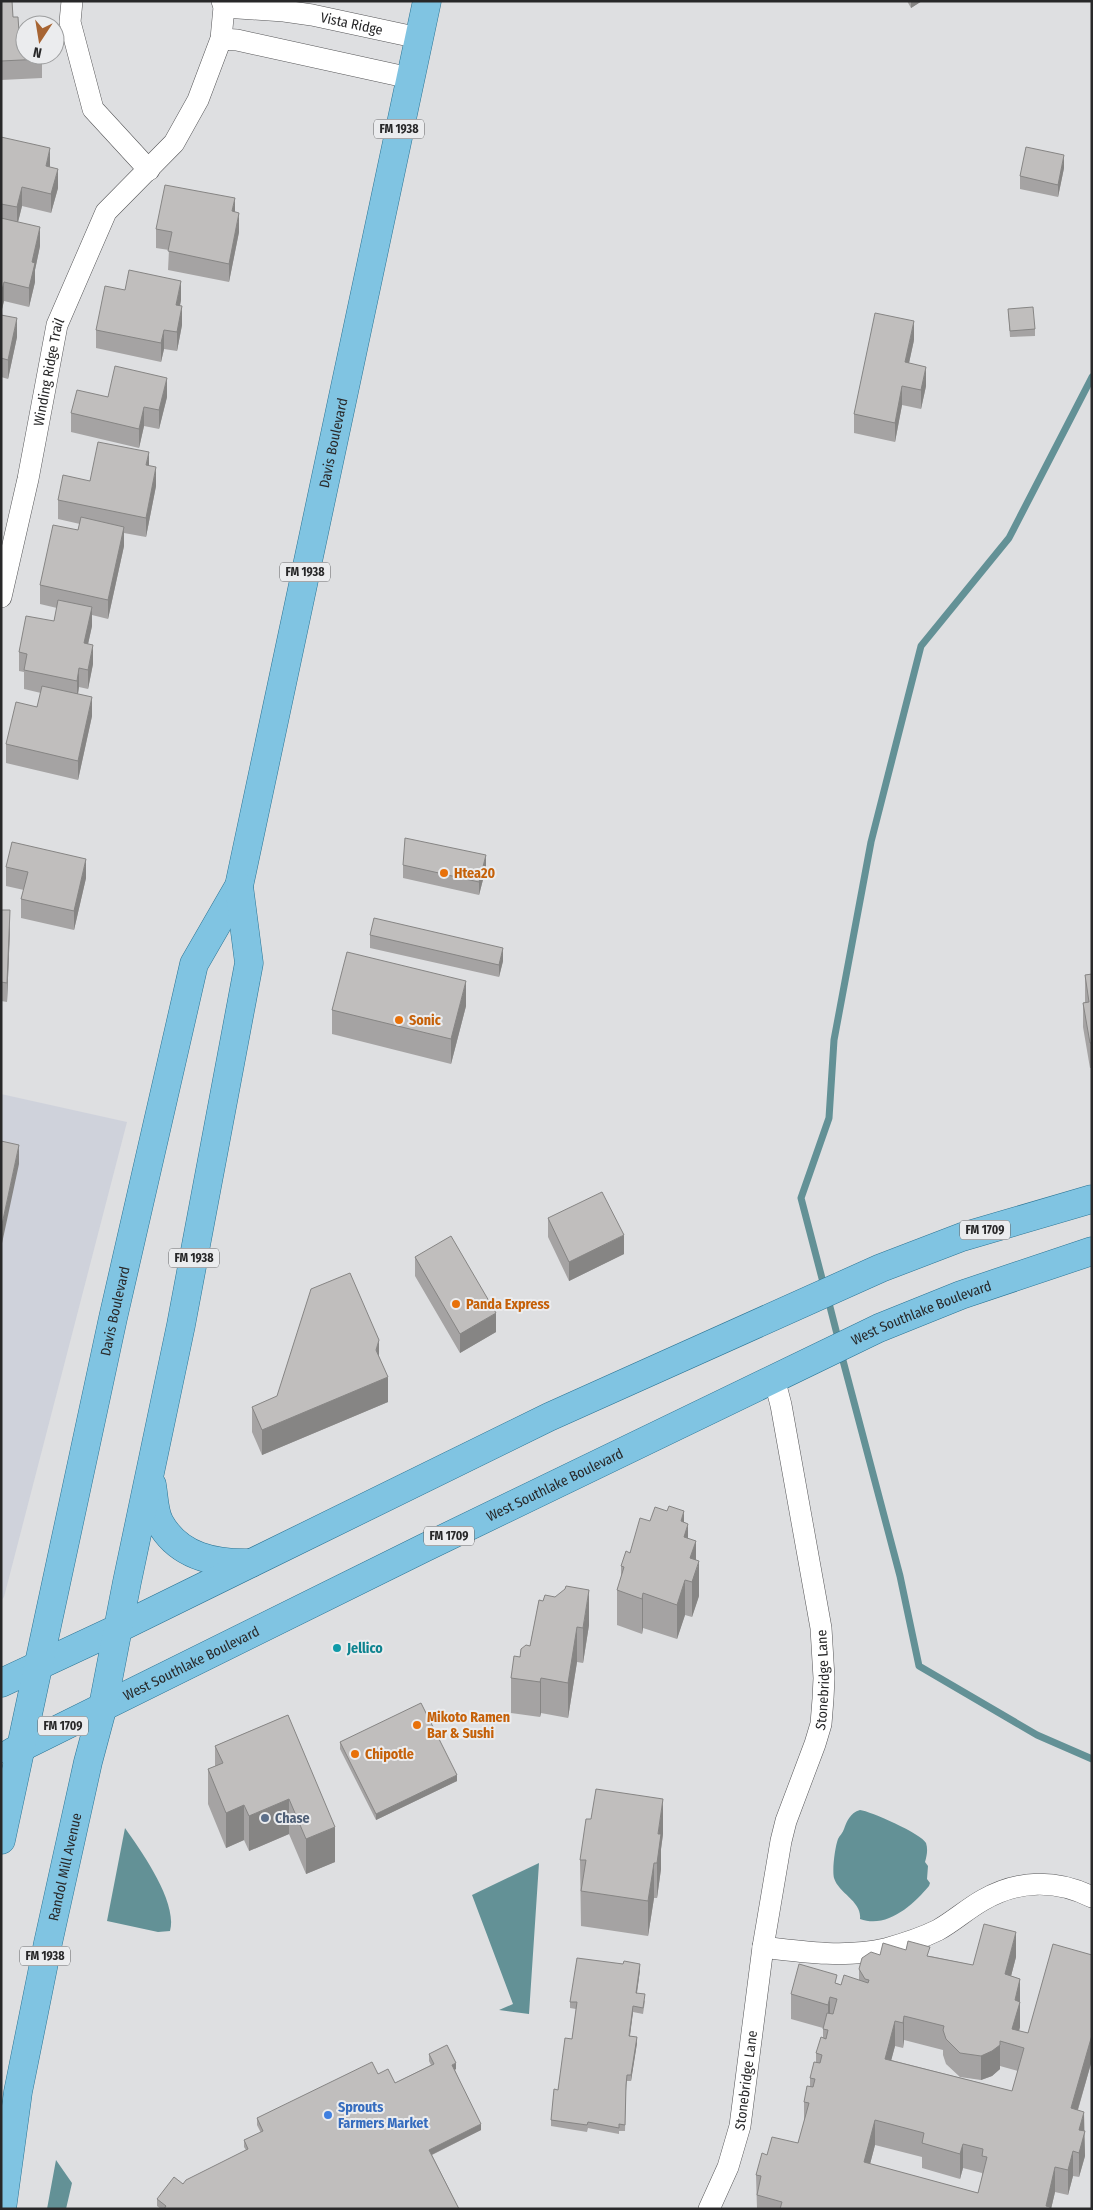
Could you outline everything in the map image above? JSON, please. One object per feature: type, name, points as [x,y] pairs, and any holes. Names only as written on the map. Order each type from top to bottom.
[{"type":"main road","name":"Davis Boulevard","points":[[12,1752],[40,1664],[113,1318],[194,964],[239,886],[427,1]]},
{"type":"main road","name":"Davis Boulevard","points":[[103,1706],[181,1325],[249,962],[239,886]]},
{"type":"main road","name":"FM 1709","points":[[1,1683],[252,1563],[549,1417],[881,1268],[962,1238],[1092,1199]]},
{"type":"main road","name":"West Southlake Boulevard","points":[[12,1752],[879,1328],[970,1292],[1092,1251]]},
{"type":"main road","points":[[150,1474],[159,1522],[175,1543],[199,1556],[225,1564],[252,1563]]},
{"type":"main road","name":"Randol Mill Avenue","points":[[2,2209],[18,2092],[46,1952],[88,1762],[103,1706]]},
{"type":"main road","name":"FM 1938","points":[[1,1840],[12,1752]]},
{"type":"street","points":[[72,1],[70,22],[94,110],[149,170]]},
{"type":"street","name":"Winding Ridge Trail","points":[[1,598],[28,479],[57,326],[106,212],[174,143],[198,100],[220,39],[223,4]]},
{"type":"street","name":"Vista Ridge","points":[[223,4],[312,15],[419,38]]},
{"type":"street","points":[[220,39],[237,40],[410,78]]},
{"type":"street","name":"Stonebridge Lane","points":[[709,2209],[728,2167],[740,2126],[763,1947],[781,1842],[790,1810],[806,1772],[821,1724],[824,1678],[821,1628],[781,1405],[785,1373]]},
{"type":"street","points":[[763,1947],[809,1953],[847,1953],[883,1949],[915,1940],[938,1930],[983,1899],[1011,1888],[1034,1882],[1061,1886],[1092,1897]]},
{"type":"shaded area","points":[[1,1094],[127,1122],[4,1597],[1,1601]]},
{"type":"water","points":[[860,1810],[906,1829],[922,1839],[927,1845],[925,1862],[928,1866],[927,1879],[930,1883],[929,1886],[915,1901],[899,1913],[880,1921],[860,1919],[860,1913],[854,1902],[840,1889],[834,1878],[834,1858],[838,1839],[849,1818]]},
{"type":"water","points":[[125,1828],[148,1863],[163,1892],[169,1906],[170,1931],[158,1932],[107,1921]]},
{"type":"water","points":[[539,1863],[529,2014],[499,2010],[513,2004],[472,1895]]},
{"type":"water","points":[[56,2160],[72,2183],[66,2209],[47,2209]]},
{"type":"building","points":[[1,1],[12,1],[13,17],[15,17],[15,60],[1,61]]},
{"type":"building","points":[[1,137],[50,148],[46,166],[58,169],[51,194],[22,187],[17,207],[1,204]]},
{"type":"building","points":[[1026,147],[1064,155],[1058,185],[1020,176]]},
{"type":"building","points":[[165,185],[235,198],[232,211],[239,213],[229,264],[168,251],[172,232],[156,229]]},
{"type":"building","points":[[1,218],[40,227],[32,262],[35,263],[29,288],[4,282],[1,294]]},
{"type":"building","points":[[129,270],[181,281],[176,305],[182,306],[177,332],[164,330],[161,343],[96,330],[105,286],[125,290]]},
{"type":"building","points":[[1033,307],[1035,329],[1010,331],[1008,309]]},
{"type":"building","points":[[875,313],[914,321],[905,362],[926,367],[921,390],[902,386],[895,423],[854,414]]},
{"type":"building","points":[[1,315],[17,318],[8,360],[1,358]]},
{"type":"building","points":[[115,366],[167,378],[159,410],[144,407],[139,429],[71,413],[77,390],[108,397]]},
{"type":"building","points":[[98,442],[149,452],[146,465],[156,467],[146,518],[58,500],[63,475],[90,481]]},
{"type":"building","points":[[81,517],[124,527],[108,600],[40,585],[53,525],[78,530]]},
{"type":"building","points":[[58,600],[92,607],[84,643],[93,645],[88,670],[79,668],[77,681],[24,670],[27,654],[19,652],[26,616],[54,621]]},
{"type":"building","points":[[42,686],[92,697],[78,761],[6,744],[16,702],[37,707]]},
{"type":"building","points":[[405,838],[486,855],[479,882],[403,865]]},
{"type":"building","points":[[12,842],[86,859],[74,911],[21,899],[28,872],[6,867]]},
{"type":"building","points":[[1,910],[10,910],[7,983],[1,982]]},
{"type":"building","points":[[374,918],[503,948],[499,965],[370,935]]},
{"type":"building","points":[[347,952],[466,981],[451,1039],[332,1010]]},
{"type":"building","points":[[1092,974],[1092,1043],[1090,1043],[1083,1003],[1089,1002],[1085,975]]},
{"type":"building","points":[[1,1141],[19,1145],[1,1229]]},
{"type":"building","points":[[602,1192],[624,1235],[569,1262],[548,1218]]},
{"type":"building","name":"Panda Express","points":[[451,1236],[496,1313],[460,1334],[415,1257]]},
{"type":"building","points":[[350,1273],[379,1340],[376,1350],[388,1377],[262,1430],[252,1407],[277,1396],[311,1289]]},
{"type":"building","points":[[669,1506],[684,1511],[681,1521],[688,1524],[684,1537],[696,1541],[690,1558],[699,1561],[692,1582],[685,1580],[677,1605],[643,1593],[642,1599],[617,1590],[624,1567],[621,1566],[626,1551],[630,1553],[640,1518],[650,1521],[655,1507],[667,1511]]},
{"type":"building","points":[[566,1586],[589,1590],[583,1628],[577,1627],[568,1683],[541,1678],[540,1682],[511,1678],[514,1656],[520,1657],[521,1649],[526,1645],[530,1646],[539,1600],[543,1601],[545,1595],[555,1597]]},
{"type":"building","points":[[421,1703],[457,1775],[376,1814],[340,1742]]},
{"type":"building","points":[[288,1715],[335,1827],[306,1839],[289,1799],[249,1816],[244,1805],[226,1813],[208,1769],[223,1763],[215,1746]]},
{"type":"building","points":[[596,1789],[663,1799],[658,1834],[661,1834],[657,1863],[654,1863],[648,1901],[581,1891],[586,1860],[580,1860],[586,1819],[591,1819]]},
{"type":"building","points":[[984,1924],[1016,1932],[1005,1974],[1020,1979],[1015,2000],[1020,2002],[1012,2029],[1028,2033],[1053,1944],[1092,1955],[1092,2035],[1071,2108],[1084,2112],[1079,2130],[1085,2131],[1079,2153],[1073,2151],[1068,2170],[1055,2167],[1046,2206],[1050,2207],[1050,2209],[780,2209],[782,2202],[757,2195],[761,2176],[756,2175],[762,2153],[767,2155],[772,2137],[798,2143],[809,2103],[804,2102],[807,2086],[813,2087],[815,2079],[810,2078],[814,2062],[820,2063],[822,2055],[816,2053],[821,2037],[826,2039],[828,2030],[823,2029],[827,2013],[833,2014],[837,1999],[830,1997],[828,2005],[791,1994],[799,1964],[837,1975],[835,1983],[841,1985],[844,1975],[868,1983],[869,1980],[865,1979],[859,1969],[862,1958],[871,1952],[880,1955],[883,1943],[906,1950],[908,1941],[930,1947],[927,1956],[973,1965]],"holes":[[[904,2016],[944,2026],[943,2030],[946,2039],[960,2053],[981,2056],[1000,2045],[1000,2041],[1024,2048],[1012,2091],[885,2059],[895,2021],[903,2023]],[[875,2120],[924,2133],[922,2143],[960,2154],[963,2144],[983,2149],[982,2156],[987,2157],[978,2193],[864,2162]]]},
{"type":"building","points":[[577,1958],[623,1964],[624,1961],[640,1964],[636,1993],[645,1994],[643,2008],[633,2006],[629,2036],[637,2037],[631,2075],[627,2075],[625,2125],[619,2124],[619,2128],[588,2122],[587,2125],[551,2120],[554,2089],[558,2090],[565,2038],[572,2039],[577,2002],[570,2002]]},
{"type":"building","points":[[447,2045],[456,2063],[452,2065],[481,2124],[429,2150],[459,2209],[164,2209],[166,2206],[157,2199],[174,2177],[183,2184],[186,2180],[248,2149],[244,2140],[263,2131],[257,2118],[372,2062],[378,2074],[388,2069],[395,2083],[434,2064],[429,2054]]},
{"type":"waterway","points":[[824,1286],[801,1198],[829,1118],[834,1040],[871,842],[921,646],[1009,538],[1092,377]]},
{"type":"waterway","points":[[828,1299],[839,1342]]},
{"type":"waterway","points":[[841,1353],[900,1576],[919,1666],[1037,1735],[1092,1759]]},
{"type":"place","name":"Htea20","points":[[444,873]]},
{"type":"place","name":"Sonic","points":[[399,1020]]},
{"type":"place","name":"Panda Express","points":[[456,1304]]},
{"type":"place","name":"Jellico","points":[[337,1648]]},
{"type":"place","name":"Mikoto Ramen Bar & Sushi","points":[[417,1725]]},
{"type":"place","name":"Chipotle","points":[[355,1754]]},
{"type":"place","name":"Chase","points":[[265,1818]]},
{"type":"place","name":"Sprouts Farmers Market","points":[[328,2115]]}]
